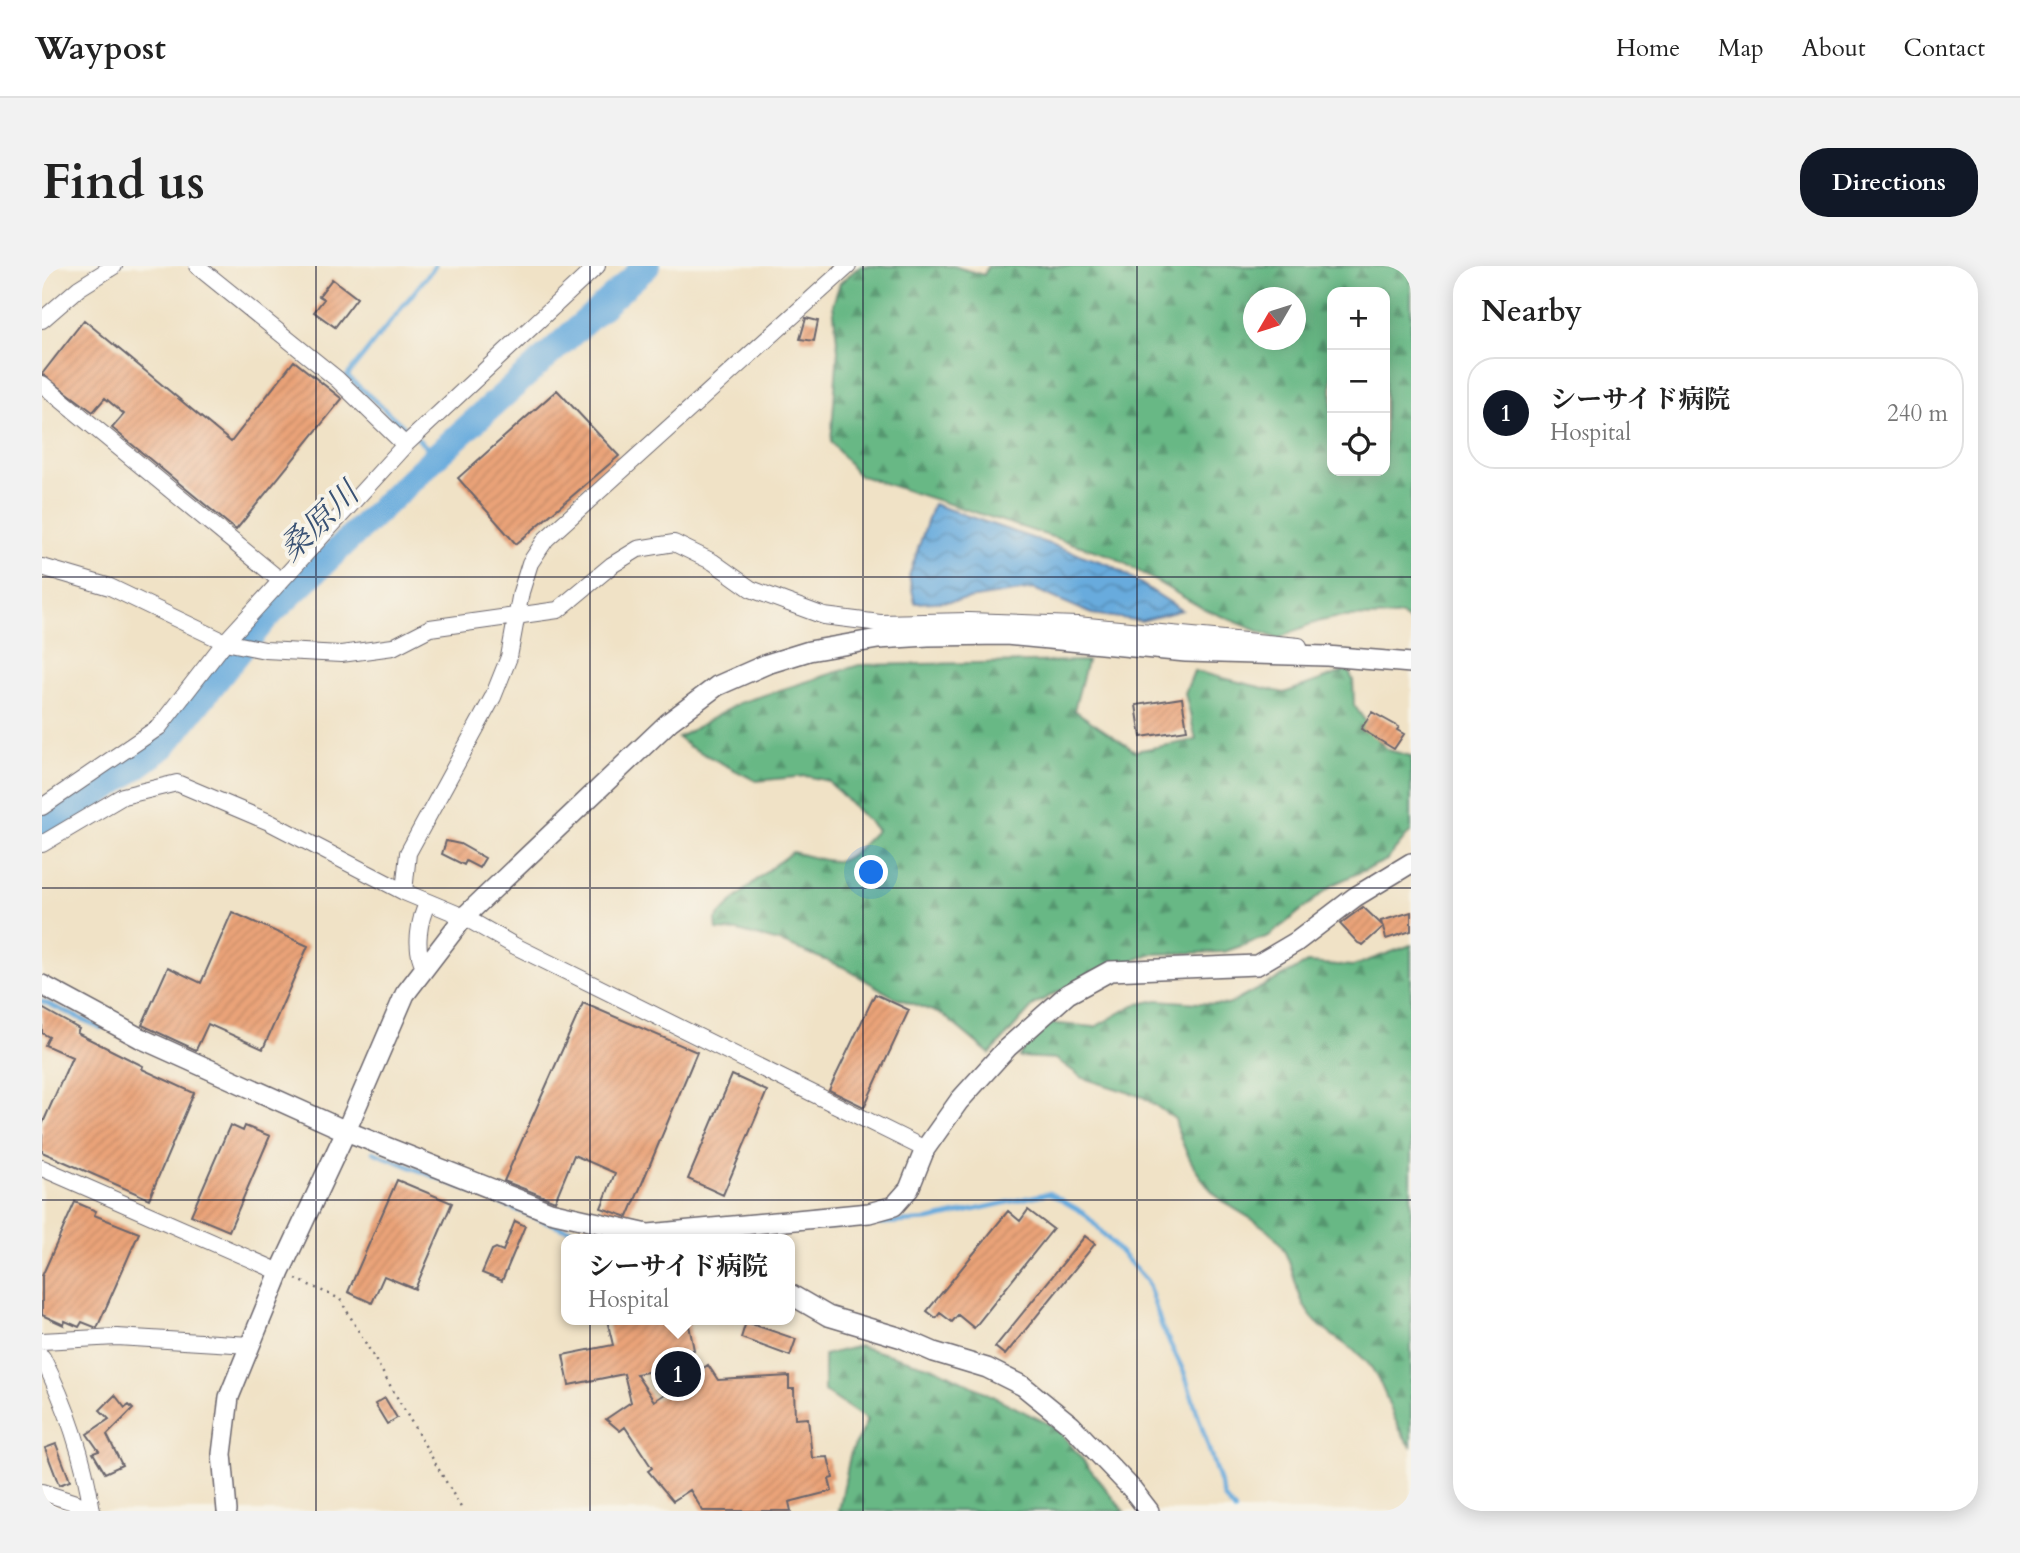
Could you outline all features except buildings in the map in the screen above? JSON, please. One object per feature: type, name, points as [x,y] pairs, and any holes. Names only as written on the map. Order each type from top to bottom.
[{"type":"street","points":[[42,320],[79,288],[114,266]]},
{"type":"street","points":[[197,266],[337,379],[405,445]]},
{"type":"street","points":[[42,807],[159,727],[225,642],[405,445],[597,266]]},
{"type":"street","points":[[404,892],[408,853],[493,697],[509,657],[530,563],[546,539],[848,266]]},
{"type":"street","points":[[42,384],[281,581]]},
{"type":"street","points":[[42,566],[110,587],[225,642],[265,650],[354,652],[393,647],[430,628],[558,610],[612,565],[638,550],[674,543],[713,562],[751,589],[824,616],[880,623],[968,621],[1077,625],[1310,647],[1328,656]]},
{"type":"street","points":[[227,1511],[222,1454],[229,1397],[280,1272],[346,1131],[405,994],[464,917],[669,722],[717,686],[788,658],[878,639],[1006,635],[1186,652],[1328,656],[1411,663]]},
{"type":"street","points":[[42,844],[123,796],[177,783],[269,822],[404,892],[464,917],[515,947],[925,1149]]},
{"type":"street","points":[[685,1234],[869,1213],[894,1206],[909,1189],[925,1149],[958,1101],[1007,1048],[1068,994],[1110,971],[1257,965],[1296,942],[1354,897],[1411,863]]},
{"type":"street","points":[[424,966],[419,957],[421,916],[428,902]]},
{"type":"street","points":[[42,985],[140,1038],[346,1131],[550,1212],[646,1234]]},
{"type":"street","points":[[42,1168],[280,1272]]},
{"type":"street","points":[[795,1297],[828,1316],[902,1338],[934,1352],[986,1368],[1023,1386],[1071,1425],[1132,1489],[1149,1511]]},
{"type":"street","points":[[42,1341],[117,1337],[250,1345]]},
{"type":"street","points":[[42,1357],[54,1381],[79,1454],[90,1511]]},
{"type":"street","points":[[42,1492],[82,1505],[90,1511]]},
{"type":"path","points":[[280,1272],[340,1299],[463,1511]]},
{"type":"green space","points":[[860,266],[953,266],[984,275],[988,266],[1411,266],[1411,623],[1401,615],[1339,618],[1323,620],[1278,639],[1204,609],[1112,556],[858,475],[831,442],[838,350],[833,304],[840,283]]},
{"type":"green space","points":[[1087,661],[1074,710],[1135,751],[1196,740],[1185,693],[1194,671],[1284,693],[1348,670],[1353,680],[1354,705],[1380,742],[1388,750],[1411,756],[1411,831],[1387,860],[1334,884],[1269,936],[1224,952],[1150,954],[1065,988],[1035,1004],[990,1054],[943,1015],[894,997],[843,967],[783,943],[738,931],[717,930],[716,919],[725,909],[752,883],[792,852],[823,860],[840,860],[855,852],[877,830],[828,781],[806,776],[756,781],[688,746],[678,738],[739,703],[859,665]]},
{"type":"green space","points":[[1411,945],[1411,1446],[1400,1429],[1373,1370],[1358,1354],[1321,1326],[1306,1309],[1286,1254],[1275,1237],[1218,1197],[1203,1181],[1181,1140],[1175,1119],[1143,1097],[1083,1078],[1056,1059],[1019,1057],[1036,1028],[1046,1023],[1095,1027],[1134,1005],[1157,1000],[1228,1005],[1307,963],[1353,966]]},
{"type":"green space","points":[[859,1346],[938,1369],[1057,1428],[1124,1511],[839,1511],[850,1455],[867,1420],[824,1391],[824,1355]]},
{"type":"water","points":[[933,504],[1113,566],[1182,610],[1141,621],[1092,614],[1034,589],[955,601],[915,603],[909,576]]},
{"type":"waterway","points":[[411,433],[347,376],[435,266]]},
{"type":"waterway","name":"桑原川","points":[[42,828],[107,788],[164,746],[265,619],[436,456],[647,266]]},
{"type":"waterway","points":[[418,439],[436,456]]},
{"type":"waterway","points":[[42,1001],[101,1028]]},
{"type":"waterway","points":[[373,1152],[560,1227],[588,1234]]},
{"type":"waterway","points":[[800,1229],[929,1220],[1049,1193],[1084,1213],[1147,1281],[1162,1327],[1184,1372],[1225,1499],[1235,1511]]},
{"type":"place","name":"シーサイド病院","points":[[678,1374]]}]
